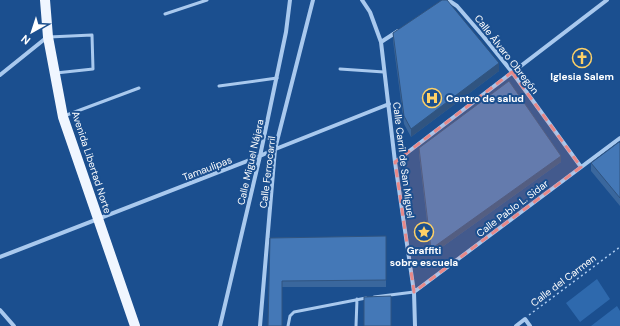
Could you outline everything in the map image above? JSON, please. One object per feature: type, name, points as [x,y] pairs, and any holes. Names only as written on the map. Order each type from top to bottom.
[{"type":"main road","name":"Avenida Libertad Norte","points":[[45,0],[48,37],[63,117],[135,326]]},
{"type":"street","name":"Calle Miguel Nájera","points":[[220,326],[277,78],[286,32],[290,0]]},
{"type":"street","name":"Calle Ferrocarril","points":[[260,326],[275,149],[313,0]]},
{"type":"street","name":"Calle Carril de San Miguel","points":[[362,0],[370,12],[381,42],[395,162],[414,292],[415,326]]},
{"type":"street","points":[[395,162],[607,0]]},
{"type":"street","name":"Calle Álvaro Obregón","points":[[439,5],[445,1],[451,2],[457,6],[512,72],[581,167]]},
{"type":"street","points":[[381,42],[400,30]]},
{"type":"street","points":[[0,75],[48,37]]},
{"type":"street","name":"Tamaulipas","points":[[0,257],[389,104]]},
{"type":"street","name":"Calle Pablo L. Sidar","points":[[414,292],[620,138]]},
{"type":"street","points":[[0,310],[14,326]]},
{"type":"street","points":[[525,319],[530,326]]},
{"type":"street","name":"Calle del Carmen","points":[[516,326],[525,319]]},
{"type":"lane","points":[[165,14],[207,0]]},
{"type":"lane","points":[[48,37],[92,35],[93,69],[54,73]]},
{"type":"lane","points":[[479,43],[483,36]]},
{"type":"lane","points":[[340,69],[384,72]]},
{"type":"lane","points":[[219,86],[277,78]]},
{"type":"lane","points":[[63,117],[139,88]]},
{"type":"lane","points":[[288,326],[290,316],[294,312],[357,299],[414,292]]},
{"type":"lane","points":[[356,326],[357,299]]},
{"type":"path","name":"Calle del Carmen","points":[[525,319],[620,247]]},
{"type":"highlighted area","points":[[512,72],[581,167],[414,292],[395,162]]},
{"type":"shaded area","points":[[597,279],[610,299],[580,322],[566,303]]},
{"type":"shaded area","points":[[617,306],[620,311],[620,326],[591,326]]},
{"type":"building","name":"Centro de salud","points":[[442,0],[447,0],[499,63],[411,129],[404,116],[393,33]]},
{"type":"building","points":[[509,81],[561,156],[431,249],[419,148]]},
{"type":"building","points":[[619,142],[620,143],[620,198],[591,163]]},
{"type":"building","points":[[386,236],[386,280],[282,281],[282,326],[268,326],[270,238]]},
{"type":"building","points":[[391,296],[391,326],[364,326],[364,297]]},
{"type":"place","name":"Iglesia Salem","points":[[582,58]]},
{"type":"place","name":"Centro de salud","points":[[432,98]]},
{"type":"place","name":"Graffiti sobre escuela","points":[[424,232]]}]
